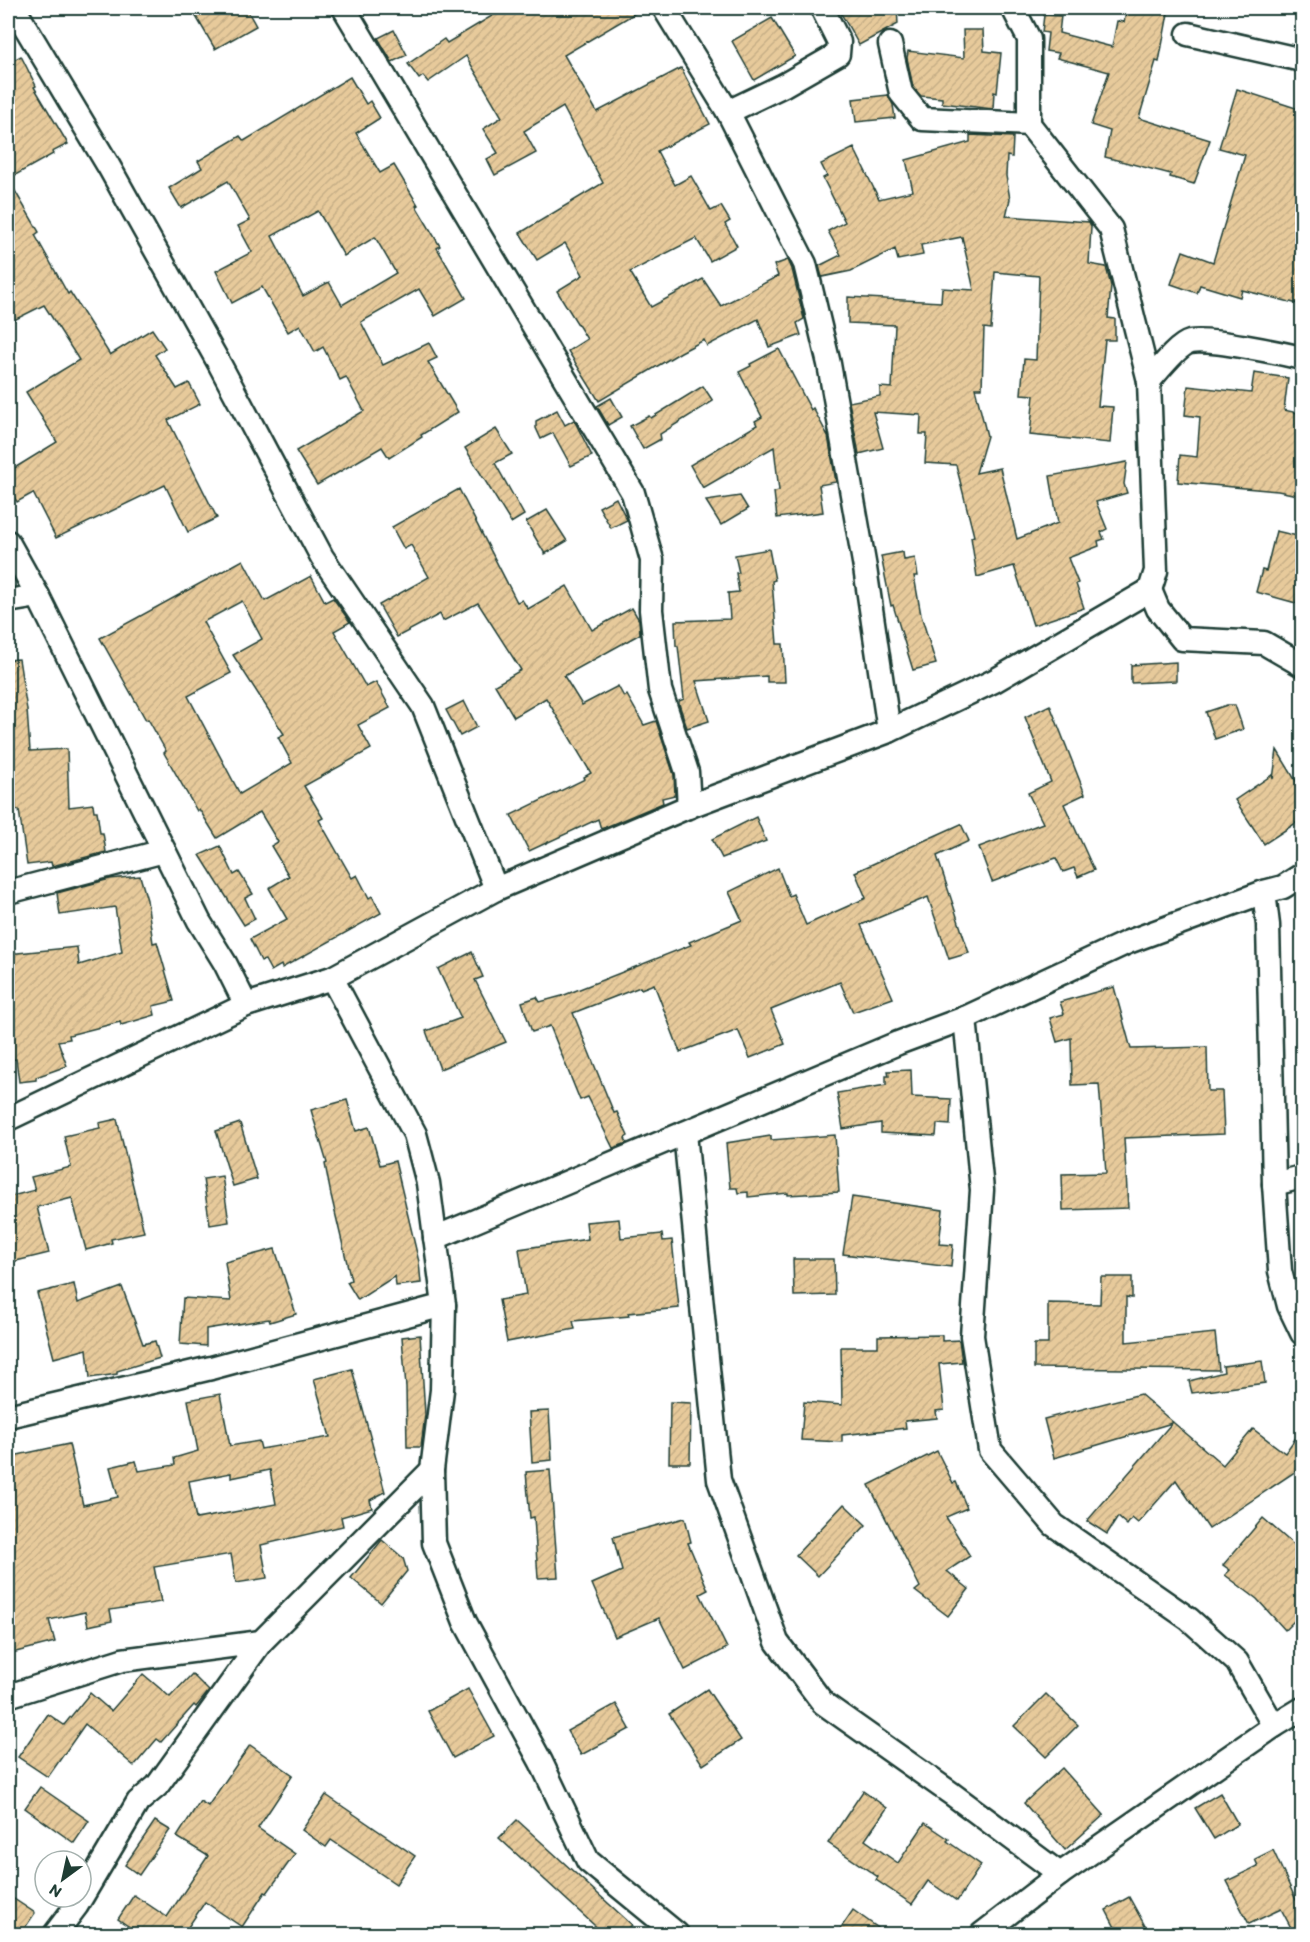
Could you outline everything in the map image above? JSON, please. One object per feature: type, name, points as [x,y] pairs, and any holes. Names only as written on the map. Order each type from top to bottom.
[{"type":"street","points":[[14,8],[108,165],[220,365],[321,557],[423,706],[496,889]]},
{"type":"street","points":[[344,8],[633,493],[652,560],[651,610],[660,690],[687,772],[688,807]]},
{"type":"street","points":[[664,8],[728,112],[805,264],[829,364],[865,568],[889,731]]},
{"type":"street","points":[[728,112],[784,85],[838,54],[839,42],[822,8]]},
{"type":"street","points":[[1013,8],[1029,39],[1029,124],[1111,229],[1149,381],[1156,571],[1150,591],[1158,609],[1182,639],[1264,643],[1302,664]]},
{"type":"street","points":[[1188,34],[1302,60]]},
{"type":"street","points":[[890,44],[901,93],[922,119],[1029,124]]},
{"type":"street","points":[[1149,381],[1178,349],[1189,342],[1216,343],[1302,358]]},
{"type":"street","points":[[8,542],[38,596],[199,921],[225,963],[246,1005]]},
{"type":"street","points":[[8,1119],[246,1005],[332,978],[496,889],[688,807],[889,731],[994,681],[1150,591]]},
{"type":"street","points":[[8,601],[38,596]]},
{"type":"street","points":[[8,892],[164,851]]},
{"type":"street","points":[[435,1238],[898,1043],[965,1018],[1128,942],[1283,887],[1302,875]]},
{"type":"street","points":[[1264,892],[1269,925],[1274,1184],[1280,1271],[1289,1306],[1302,1333]]},
{"type":"street","points":[[332,978],[415,1134],[428,1183],[444,1305],[442,1390],[432,1470],[435,1543],[465,1622],[541,1762],[588,1861],[677,1935]]},
{"type":"street","points":[[965,1018],[982,1190],[972,1336],[990,1450],[1054,1525],[1189,1619],[1237,1662],[1274,1726]]},
{"type":"street","points":[[685,1134],[719,1480],[777,1642],[823,1703],[1060,1874]]},
{"type":"street","points":[[1274,1184],[1302,1177]]},
{"type":"street","points":[[8,1416],[211,1368],[444,1305]]},
{"type":"street","points":[[55,1935],[77,1905],[138,1802],[157,1786],[261,1642],[432,1470]]},
{"type":"street","points":[[8,1696],[122,1660],[261,1642]]},
{"type":"street","points":[[982,1935],[1060,1874],[1302,1709]]},
{"type":"building","points":[[191,8],[246,8],[256,26],[215,49]]},
{"type":"building","points":[[505,8],[644,8],[564,55],[597,112],[681,68],[710,124],[657,151],[675,185],[691,176],[711,211],[721,206],[730,221],[725,224],[737,246],[710,261],[696,238],[630,272],[651,307],[703,279],[721,306],[778,276],[774,265],[788,260],[804,319],[797,323],[801,335],[769,347],[758,319],[707,346],[704,340],[599,401],[568,351],[587,339],[557,291],[583,275],[565,243],[537,260],[520,233],[603,183],[563,107],[524,131],[536,153],[495,175],[487,159],[498,153],[483,129],[502,117],[466,56],[428,82],[423,76],[419,79],[408,64],[444,39],[447,43]]},
{"type":"building","points":[[838,8],[897,8],[898,24],[859,45]]},
{"type":"building","points":[[1127,8],[1169,8],[1159,62],[1156,61],[1139,118],[1210,140],[1194,184],[1170,177],[1171,174],[1105,157],[1110,131],[1091,125],[1109,72],[1057,58],[1059,53],[1046,51],[1048,33],[1042,32],[1044,15],[1061,16],[1059,33],[1112,47],[1117,21],[1124,22]]},
{"type":"building","points":[[772,18],[795,56],[754,80],[732,41]]},
{"type":"building","points":[[394,30],[407,55],[392,62],[378,38]]},
{"type":"building","points":[[963,30],[983,30],[984,51],[1001,53],[993,109],[942,103],[942,98],[921,96],[913,87],[907,58],[908,51],[964,58]]},
{"type":"building","points":[[21,56],[36,86],[34,87],[68,144],[8,179],[8,63]]},
{"type":"building","points":[[350,77],[366,104],[370,101],[380,118],[356,133],[380,173],[394,165],[418,205],[416,206],[440,246],[437,248],[466,298],[435,316],[419,289],[361,322],[383,365],[429,343],[437,358],[428,362],[458,412],[389,458],[382,447],[317,485],[296,451],[364,411],[346,377],[340,380],[323,347],[315,352],[300,325],[288,332],[262,287],[232,303],[216,271],[252,252],[238,226],[250,220],[228,181],[181,208],[169,188],[202,168],[198,161],[240,136],[244,141]],"holes":[[[318,211],[344,256],[375,237],[396,273],[342,305],[329,282],[303,296],[272,236]]]},
{"type":"building","points":[[1237,89],[1302,110],[1302,305],[1242,290],[1240,297],[1200,285],[1197,293],[1171,284],[1183,251],[1213,262],[1245,155],[1219,148]]},
{"type":"building","points":[[888,95],[893,105],[895,118],[856,122],[853,99]]},
{"type":"building","points":[[970,135],[1013,137],[1012,157],[1007,156],[1006,176],[1010,199],[1006,216],[1089,222],[1091,226],[1089,264],[1106,267],[1111,286],[1108,318],[1115,319],[1115,340],[1105,340],[1098,406],[1113,407],[1110,443],[1030,435],[1034,395],[1021,394],[1024,359],[1036,360],[1039,276],[995,272],[991,329],[984,328],[982,388],[975,388],[987,436],[976,473],[1000,468],[1017,539],[1058,523],[1050,476],[1127,462],[1124,484],[1127,493],[1096,502],[1107,529],[1101,532],[1104,539],[1098,541],[1099,546],[1068,558],[1078,583],[1076,584],[1084,608],[1033,625],[1014,566],[977,577],[971,537],[974,536],[956,465],[925,463],[927,434],[920,434],[921,415],[873,412],[883,448],[859,454],[849,402],[880,396],[880,387],[892,388],[895,325],[848,323],[848,297],[941,302],[942,288],[974,290],[962,237],[921,245],[923,255],[898,260],[895,249],[851,271],[822,277],[819,266],[841,255],[828,231],[845,222],[823,178],[827,176],[821,164],[854,148],[879,199],[913,191],[906,160],[970,142]]},
{"type":"building","points":[[8,179],[39,232],[35,235],[68,294],[70,292],[110,355],[152,329],[165,348],[155,355],[177,389],[189,383],[200,404],[168,420],[217,518],[188,532],[165,485],[56,538],[33,493],[17,502],[8,487],[8,472],[57,442],[26,392],[79,360],[44,305],[8,323]]},
{"type":"building","points":[[779,349],[811,410],[813,408],[828,436],[836,482],[819,485],[823,512],[777,518],[774,492],[779,491],[774,447],[703,488],[690,465],[757,425],[755,421],[762,417],[739,372]]},
{"type":"building","points":[[1254,373],[1288,378],[1284,410],[1302,414],[1302,496],[1278,491],[1178,482],[1180,455],[1197,457],[1200,417],[1185,415],[1188,386],[1251,393]]},
{"type":"building","points":[[703,386],[713,401],[660,434],[661,439],[643,449],[630,426],[649,416],[651,418]]},
{"type":"building","points":[[611,398],[622,417],[608,425],[597,406]]},
{"type":"building","points":[[557,410],[565,425],[574,420],[592,456],[571,466],[553,433],[541,439],[536,428],[536,421]]},
{"type":"building","points":[[496,429],[512,454],[495,463],[524,515],[511,523],[465,448]]},
{"type":"building","points":[[459,489],[517,602],[522,600],[528,609],[567,586],[592,630],[632,608],[639,620],[640,634],[564,676],[582,705],[618,686],[624,697],[627,695],[644,725],[656,721],[674,775],[675,795],[662,798],[663,803],[601,829],[598,819],[529,851],[511,815],[585,779],[584,777],[591,773],[546,698],[514,717],[495,685],[521,670],[478,603],[443,621],[440,614],[397,637],[379,605],[429,577],[411,545],[404,549],[392,527]]},
{"type":"building","points":[[740,496],[748,509],[721,525],[706,501]]},
{"type":"building","points":[[616,498],[627,520],[611,528],[599,507]]},
{"type":"building","points":[[547,510],[567,541],[545,554],[526,522]]},
{"type":"building","points":[[1276,531],[1302,537],[1302,563],[1298,580],[1302,580],[1296,603],[1256,592],[1262,570],[1266,571]]},
{"type":"building","points":[[769,549],[775,580],[772,581],[777,644],[783,644],[785,682],[767,682],[767,676],[696,681],[709,721],[687,728],[679,704],[679,701],[684,699],[678,646],[676,646],[675,621],[730,619],[728,593],[739,592],[736,573],[739,573],[735,555]]},
{"type":"building","points":[[903,552],[904,560],[915,558],[918,576],[914,576],[921,615],[936,664],[913,670],[893,605],[891,606],[881,556]]},
{"type":"building","points":[[243,560],[265,601],[311,576],[325,602],[333,598],[350,622],[334,631],[366,687],[376,682],[390,708],[358,725],[371,749],[304,786],[323,818],[319,820],[352,878],[357,875],[369,898],[372,896],[381,913],[282,968],[281,965],[271,971],[265,960],[261,961],[250,939],[287,919],[269,888],[289,876],[271,846],[278,842],[260,812],[217,838],[199,809],[197,811],[164,753],[166,751],[100,638]],"holes":[[[242,601],[262,639],[233,655],[284,734],[278,737],[292,763],[240,794],[188,696],[231,673],[203,622]]]},
{"type":"building","points":[[19,659],[27,710],[30,751],[67,749],[69,807],[93,804],[94,811],[97,811],[100,833],[103,833],[106,852],[52,866],[51,862],[27,865],[19,810],[16,810],[14,777],[8,777],[8,660]]},
{"type":"building","points":[[1176,662],[1176,681],[1131,683],[1131,665]]},
{"type":"building","points":[[464,701],[477,727],[460,736],[446,710]]},
{"type":"building","points":[[1050,705],[1085,794],[1064,804],[1094,870],[1078,877],[1074,868],[1063,872],[1056,858],[992,882],[979,847],[1043,823],[1028,793],[1051,782],[1025,717]]},
{"type":"building","points":[[1227,705],[1235,705],[1243,729],[1215,739],[1206,712]]},
{"type":"building","points":[[1277,750],[1302,791],[1302,819],[1264,844],[1235,800],[1272,775],[1273,779]]},
{"type":"building","points":[[756,817],[766,841],[722,858],[712,839]]},
{"type":"building","points":[[961,824],[969,841],[937,856],[969,953],[949,959],[928,897],[861,925],[893,998],[853,1012],[840,982],[771,1010],[785,1044],[750,1058],[738,1030],[680,1052],[654,984],[641,989],[640,987],[573,1013],[614,1113],[617,1112],[628,1136],[625,1138],[627,1143],[613,1148],[588,1097],[580,1100],[550,1026],[532,1032],[522,1002],[537,997],[540,1002],[562,996],[691,945],[689,942],[742,920],[729,892],[778,868],[789,896],[793,894],[806,925],[866,898],[855,872]]},
{"type":"building","points":[[220,846],[234,875],[239,872],[253,894],[245,898],[255,919],[244,925],[200,855]]},
{"type":"building","points":[[140,876],[147,900],[153,943],[157,942],[174,1001],[153,1006],[155,1015],[121,1025],[120,1022],[69,1035],[70,1039],[58,1041],[67,1066],[36,1077],[36,1080],[19,1082],[16,1059],[8,1060],[8,954],[77,947],[79,965],[122,952],[115,907],[60,915],[57,893],[110,879]]},
{"type":"building","points":[[472,952],[483,977],[475,980],[506,1042],[440,1069],[426,1031],[461,1018],[438,969]]},
{"type":"building","points":[[1114,987],[1131,1049],[1207,1047],[1208,1091],[1222,1091],[1224,1134],[1124,1138],[1128,1208],[1063,1210],[1062,1174],[1106,1173],[1099,1084],[1072,1085],[1071,1038],[1057,1042],[1050,1018],[1064,1014],[1060,1002]]},
{"type":"building","points":[[911,1070],[912,1097],[951,1099],[950,1125],[937,1124],[936,1136],[881,1133],[881,1123],[843,1129],[837,1093],[886,1085],[888,1071]]},
{"type":"building","points":[[347,1100],[356,1131],[369,1127],[380,1165],[395,1161],[419,1262],[421,1283],[396,1286],[395,1276],[358,1300],[347,1282],[351,1280],[331,1195],[325,1164],[327,1163],[311,1110]]},
{"type":"building","points":[[117,1119],[144,1232],[111,1239],[112,1243],[86,1250],[72,1198],[37,1207],[49,1253],[8,1263],[8,1197],[35,1190],[31,1177],[71,1167],[64,1136],[100,1128],[99,1123]]},
{"type":"building","points":[[240,1123],[257,1179],[233,1186],[216,1131]]},
{"type":"building","points":[[835,1135],[839,1192],[748,1197],[748,1192],[738,1193],[737,1188],[730,1188],[726,1143],[771,1136],[771,1140]]},
{"type":"building","points":[[222,1176],[229,1222],[210,1225],[203,1179]]},
{"type":"building","points":[[852,1197],[943,1210],[939,1244],[953,1245],[951,1267],[843,1254]]},
{"type":"building","points":[[619,1219],[621,1238],[662,1234],[663,1241],[672,1240],[679,1308],[628,1313],[629,1316],[573,1321],[575,1329],[507,1342],[499,1300],[526,1295],[519,1249],[588,1239],[586,1222]]},
{"type":"building","points":[[275,1249],[296,1314],[270,1322],[269,1319],[206,1329],[206,1346],[180,1344],[183,1298],[231,1301],[225,1262]]},
{"type":"building","points":[[793,1259],[834,1259],[835,1295],[794,1296]]},
{"type":"building","points":[[1101,1277],[1132,1277],[1132,1298],[1126,1297],[1126,1342],[1215,1333],[1219,1370],[1034,1368],[1034,1344],[1048,1344],[1048,1303],[1100,1304]]},
{"type":"building","points":[[74,1284],[78,1303],[122,1287],[143,1344],[155,1341],[160,1358],[117,1371],[117,1374],[90,1378],[87,1349],[54,1358],[37,1293]]},
{"type":"building","points":[[420,1335],[425,1414],[421,1447],[407,1447],[402,1337]]},
{"type":"building","points":[[942,1335],[942,1341],[959,1340],[962,1362],[939,1364],[944,1410],[936,1411],[937,1418],[905,1421],[906,1428],[842,1435],[842,1442],[801,1440],[804,1402],[842,1405],[841,1347],[878,1347],[878,1336]]},
{"type":"building","points":[[1262,1361],[1265,1383],[1192,1393],[1189,1381],[1224,1372],[1223,1366]]},
{"type":"building","points":[[352,1369],[385,1492],[370,1500],[372,1508],[341,1517],[343,1526],[261,1545],[267,1578],[236,1583],[231,1554],[154,1567],[161,1602],[110,1610],[112,1621],[88,1626],[85,1612],[49,1620],[55,1642],[8,1654],[8,1457],[69,1444],[83,1505],[118,1497],[110,1467],[136,1461],[139,1471],[175,1465],[174,1458],[198,1451],[188,1400],[220,1394],[230,1446],[259,1441],[261,1449],[330,1437],[314,1379]],"holes":[[[270,1470],[276,1504],[196,1519],[189,1481],[231,1473],[231,1478]]]},
{"type":"building","points":[[1140,1394],[1223,1465],[1253,1429],[1285,1453],[1302,1429],[1302,1467],[1209,1529],[1176,1480],[1138,1523],[1132,1518],[1127,1525],[1118,1517],[1107,1534],[1087,1521],[1172,1423],[1054,1458],[1044,1419]]},
{"type":"building","points":[[670,1402],[691,1403],[690,1463],[669,1463]]},
{"type":"building","points":[[549,1411],[552,1460],[532,1462],[529,1412]]},
{"type":"building","points":[[937,1451],[953,1483],[956,1482],[967,1508],[946,1517],[970,1556],[947,1571],[969,1589],[948,1616],[915,1591],[920,1587],[869,1485]]},
{"type":"building","points":[[550,1470],[558,1577],[538,1578],[534,1517],[530,1518],[526,1472]]},
{"type":"building","points":[[844,1504],[866,1525],[818,1576],[796,1555]]},
{"type":"building","points":[[685,1518],[691,1542],[688,1543],[708,1590],[700,1594],[727,1648],[685,1670],[659,1618],[615,1637],[592,1584],[622,1571],[613,1537]]},
{"type":"building","points":[[1263,1518],[1302,1552],[1302,1613],[1285,1630],[1257,1599],[1225,1575],[1230,1570],[1223,1565]]},
{"type":"building","points":[[382,1540],[403,1558],[407,1571],[381,1603],[351,1578]]},
{"type":"building","points":[[143,1674],[170,1697],[192,1674],[209,1691],[161,1742],[157,1739],[134,1766],[85,1724],[48,1777],[18,1757],[48,1714],[64,1725],[90,1693],[111,1711]]},
{"type":"building","points":[[468,1689],[494,1736],[453,1758],[428,1711]]},
{"type":"building","points":[[707,1689],[741,1740],[703,1765],[669,1714]]},
{"type":"building","points":[[1046,1694],[1078,1725],[1046,1757],[1014,1726]]},
{"type":"building","points":[[616,1704],[630,1729],[581,1755],[567,1731]]},
{"type":"building","points":[[250,1745],[293,1775],[258,1828],[295,1854],[267,1893],[265,1892],[242,1927],[205,1902],[186,1930],[193,1935],[141,1935],[118,1919],[134,1895],[167,1917],[208,1856],[177,1837],[200,1801],[208,1806]]},
{"type":"building","points":[[1062,1768],[1104,1815],[1065,1850],[1024,1803]]},
{"type":"building","points":[[40,1787],[89,1821],[74,1843],[25,1808]]},
{"type":"building","points":[[863,1791],[887,1808],[865,1840],[898,1863],[925,1823],[981,1865],[957,1901],[928,1881],[912,1904],[876,1880],[878,1877],[828,1843]]},
{"type":"building","points":[[1220,1793],[1238,1824],[1214,1839],[1195,1808]]},
{"type":"building","points":[[326,1795],[415,1856],[396,1884],[331,1840],[326,1847],[302,1830]]},
{"type":"building","points":[[517,1820],[632,1925],[622,1935],[605,1935],[499,1838]]},
{"type":"building","points":[[155,1821],[170,1830],[139,1875],[125,1865]]},
{"type":"building","points":[[1273,1850],[1296,1900],[1302,1897],[1302,1935],[1295,1935],[1281,1909],[1249,1924],[1227,1881],[1258,1866],[1255,1859]]},
{"type":"building","points":[[8,1895],[35,1913],[20,1935],[8,1935]]},
{"type":"building","points":[[1129,1897],[1150,1935],[1119,1935],[1106,1910]]},
{"type":"building","points":[[853,1910],[888,1935],[836,1935]]}]
